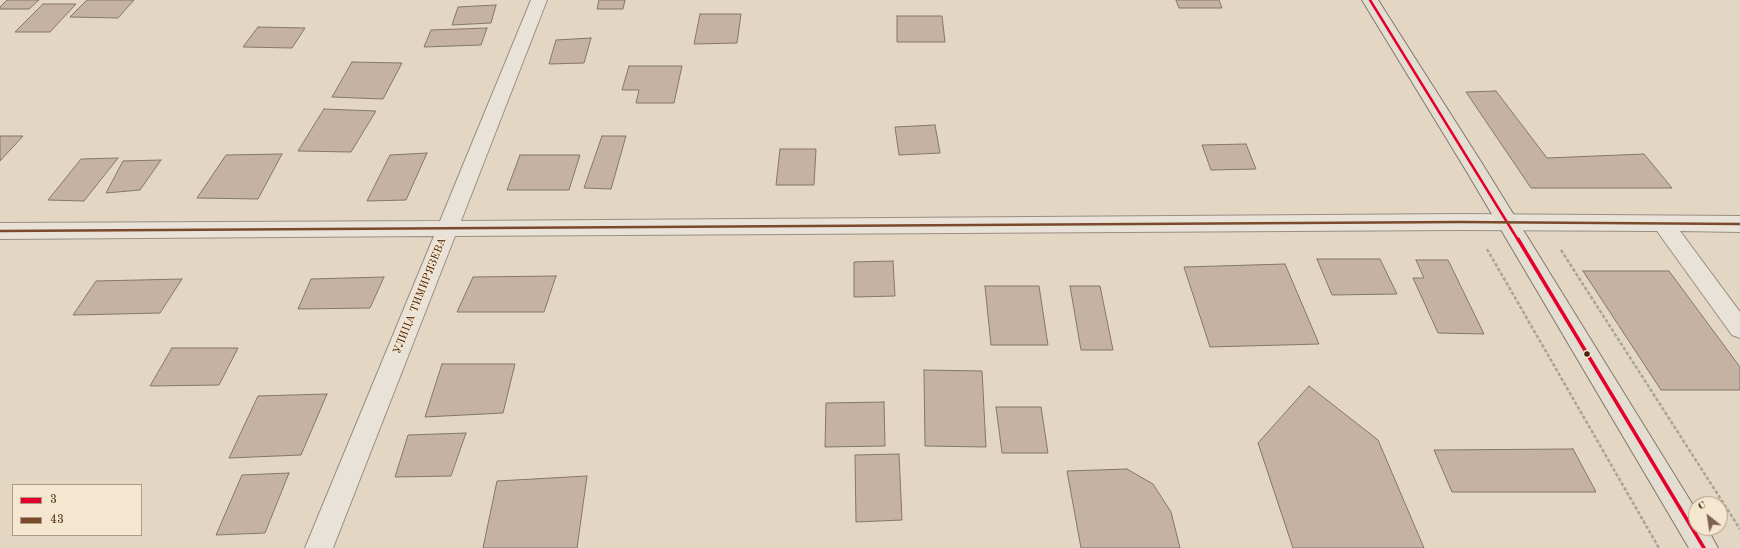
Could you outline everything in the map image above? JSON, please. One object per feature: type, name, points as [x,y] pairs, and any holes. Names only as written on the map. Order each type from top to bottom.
[{"type":"main road","points":[[1370,0],[1476,170],[1704,548]]},
{"type":"street","name":"УЛИЦА ТИМИРЯЗЕВА","points":[[319,548],[539,0]]},
{"type":"street","points":[[0,231],[1507,222],[1740,224]]},
{"type":"street","points":[[1663,223],[1740,329]]},
{"type":"path","points":[[1484,245],[1659,548]]},
{"type":"path","points":[[1560,248],[1740,529]]},
{"type":"building","points":[[7,0],[39,0],[29,9],[0,9],[0,7]]},
{"type":"building","points":[[87,0],[134,0],[118,18],[70,17]]},
{"type":"building","points":[[599,0],[625,0],[623,9],[597,9]]},
{"type":"building","points":[[1176,0],[1219,0],[1222,8],[1179,8]]},
{"type":"building","points":[[43,4],[76,4],[50,32],[15,32]]},
{"type":"building","points":[[496,5],[491,23],[452,25],[458,7]]},
{"type":"building","points":[[700,14],[741,14],[737,43],[694,44]]},
{"type":"building","points":[[897,16],[942,16],[945,42],[897,42]]},
{"type":"building","points":[[258,27],[305,28],[292,48],[243,47]]},
{"type":"building","points":[[487,28],[481,45],[424,47],[431,30]]},
{"type":"building","points":[[591,38],[584,63],[549,64],[556,40]]},
{"type":"building","points":[[352,62],[402,63],[383,99],[332,97]]},
{"type":"building","points":[[629,66],[682,66],[674,103],[636,103],[639,90],[622,90]]},
{"type":"building","points":[[1496,91],[1547,158],[1644,154],[1672,188],[1531,188],[1466,92]]},
{"type":"building","points":[[324,109],[376,111],[351,152],[298,151]]},
{"type":"building","points":[[935,125],[940,153],[899,155],[895,127]]},
{"type":"building","points":[[0,136],[23,136],[0,161]]},
{"type":"building","points":[[602,136],[626,136],[611,189],[584,188]]},
{"type":"building","points":[[1246,144],[1256,169],[1211,170],[1202,145]]},
{"type":"building","points":[[780,149],[816,149],[814,185],[776,185]]},
{"type":"building","points":[[427,153],[406,200],[367,201],[390,155]]},
{"type":"building","points":[[282,154],[258,199],[197,198],[226,155]]},
{"type":"building","points":[[520,155],[580,155],[569,190],[507,190]]},
{"type":"building","points":[[118,158],[84,201],[48,200],[81,159]]},
{"type":"building","points":[[161,160],[140,190],[106,193],[123,161]]},
{"type":"building","points":[[1317,259],[1380,259],[1397,294],[1332,295]]},
{"type":"building","points":[[1416,260],[1448,260],[1484,334],[1438,333],[1413,278],[1424,278]]},
{"type":"building","points":[[893,261],[895,296],[854,297],[854,262]]},
{"type":"building","points":[[1285,264],[1319,344],[1210,347],[1184,267]]},
{"type":"building","points":[[1583,271],[1669,271],[1740,367],[1740,390],[1661,390]]},
{"type":"building","points":[[556,276],[544,312],[457,312],[473,277]]},
{"type":"building","points":[[384,277],[370,308],[298,309],[311,279]]},
{"type":"building","points":[[182,279],[160,313],[73,315],[96,281]]},
{"type":"building","points":[[985,286],[1039,286],[1048,345],[991,345]]},
{"type":"building","points":[[1070,286],[1100,286],[1113,350],[1081,350]]},
{"type":"building","points":[[172,348],[238,348],[219,385],[150,386]]},
{"type":"building","points":[[442,364],[515,364],[503,413],[425,417]]},
{"type":"building","points":[[924,370],[982,371],[986,447],[925,446]]},
{"type":"building","points":[[1309,386],[1378,440],[1424,548],[1293,548],[1258,443]]},
{"type":"building","points":[[327,394],[301,455],[229,458],[258,396]]},
{"type":"building","points":[[884,402],[885,446],[825,447],[826,403]]},
{"type":"building","points":[[996,407],[1041,407],[1048,453],[1002,453]]},
{"type":"building","points":[[466,433],[451,476],[395,477],[408,435]]},
{"type":"building","points":[[1573,449],[1596,492],[1452,492],[1434,450]]},
{"type":"building","points":[[899,454],[902,520],[856,522],[855,455]]},
{"type":"building","points":[[1127,469],[1153,484],[1171,512],[1180,548],[1081,548],[1067,471]]},
{"type":"building","points":[[289,473],[265,533],[216,535],[242,475]]},
{"type":"building","points":[[587,476],[577,548],[483,548],[497,481]]},
{"type":"transit line","name":"3","points":[[1370,0],[1476,170],[1704,548]]},
{"type":"transit line","name":"43","points":[[0,231],[1460,222],[1740,224]]}]
